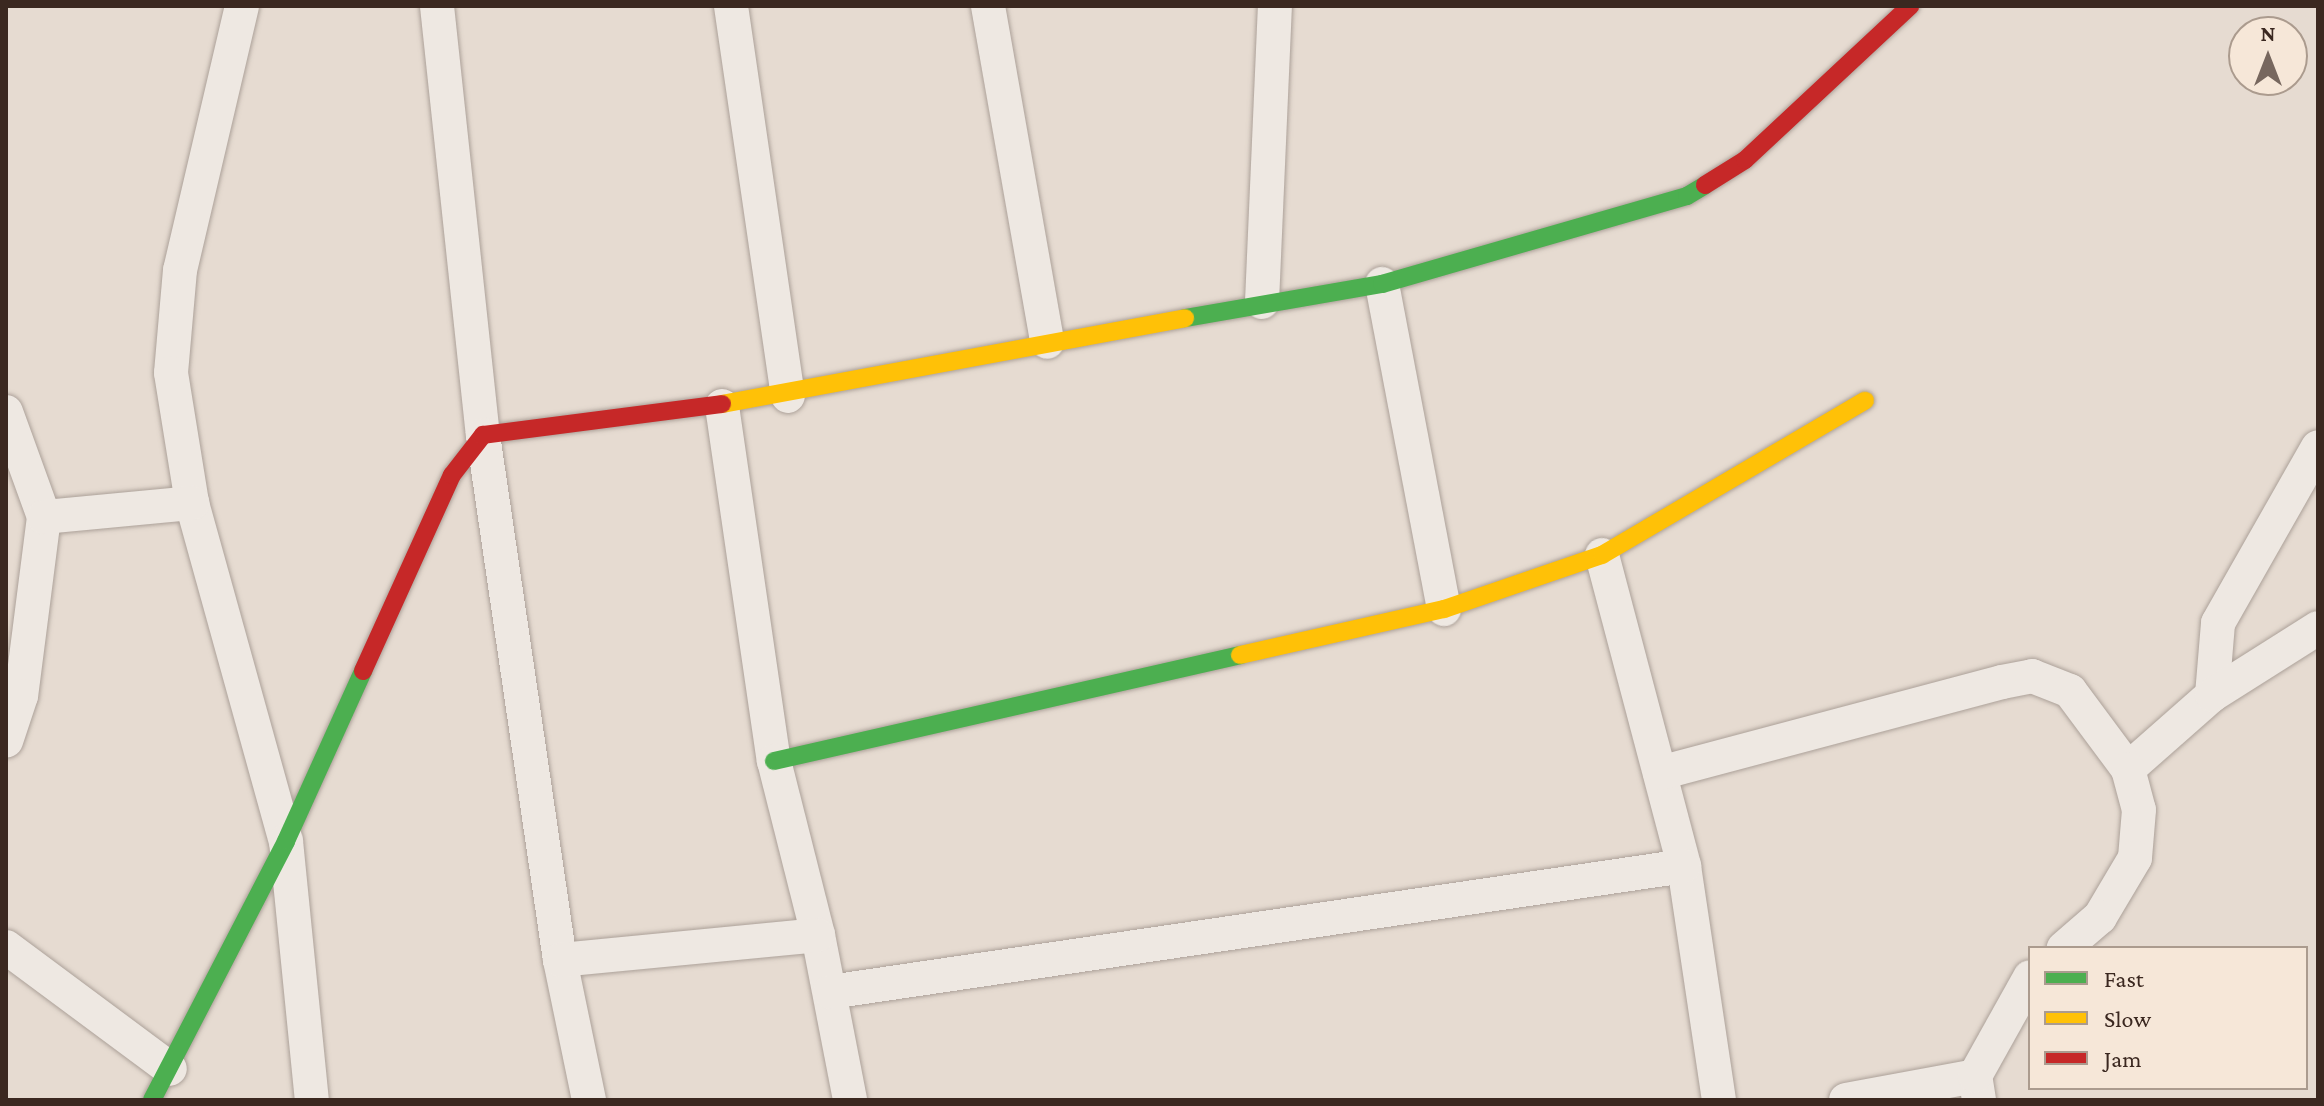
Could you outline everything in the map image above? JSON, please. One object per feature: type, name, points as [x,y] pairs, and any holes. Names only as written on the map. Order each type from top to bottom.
[{"type":"street","points":[[242,6],[180,270],[171,373],[192,503],[286,841],[312,1100]]},
{"type":"street","points":[[437,6],[483,435],[560,960],[589,1100]]},
{"type":"street","points":[[731,6],[788,396]]},
{"type":"street","points":[[988,6],[1047,342]]},
{"type":"street","points":[[1262,302],[1275,6]]},
{"type":"street","points":[[1872,41],[1874,6]]},
{"type":"street","points":[[152,1100],[286,841],[427,524],[452,475],[483,435],[788,396],[1047,342],[1262,302],[1382,284],[1687,196],[1745,160],[1910,6]]},
{"type":"street","points":[[1382,284],[1444,609]]},
{"type":"street","points":[[774,761],[1444,609],[1602,555],[1865,401]]},
{"type":"street","points":[[722,406],[774,761],[818,935],[850,1100]]},
{"type":"street","points":[[6,412],[44,517],[6,741]]},
{"type":"street","points":[[2212,695],[2218,623],[2318,447]]},
{"type":"street","points":[[44,517],[192,503]]},
{"type":"street","points":[[1602,555],[1684,866],[1719,1100]]},
{"type":"street","points":[[2128,769],[2212,695],[2318,628]]},
{"type":"street","points":[[1660,773],[2032,676],[2070,691],[2128,769],[2139,810],[2135,858],[2100,917],[2066,946]]},
{"type":"street","points":[[830,992],[1684,866]]},
{"type":"street","points":[[560,960],[818,935]]},
{"type":"street","points":[[6,947],[170,1069]]},
{"type":"street","points":[[1846,1100],[1977,1088],[2028,981]]},
{"type":"traffic: fast","points":[[1185,318],[1382,284],[1687,196],[1705,185]]},
{"type":"traffic: fast","points":[[774,761],[1240,655]]},
{"type":"traffic: fast","points":[[152,1100],[286,841],[363,671]]},
{"type":"traffic: slow","points":[[722,404],[1185,318]]},
{"type":"traffic: slow","points":[[1240,655],[1444,609],[1602,555],[1865,401]]},
{"type":"traffic: jam","points":[[1705,185],[1745,160],[1910,6]]},
{"type":"traffic: jam","points":[[363,671],[452,475],[483,435],[722,404]]}]
